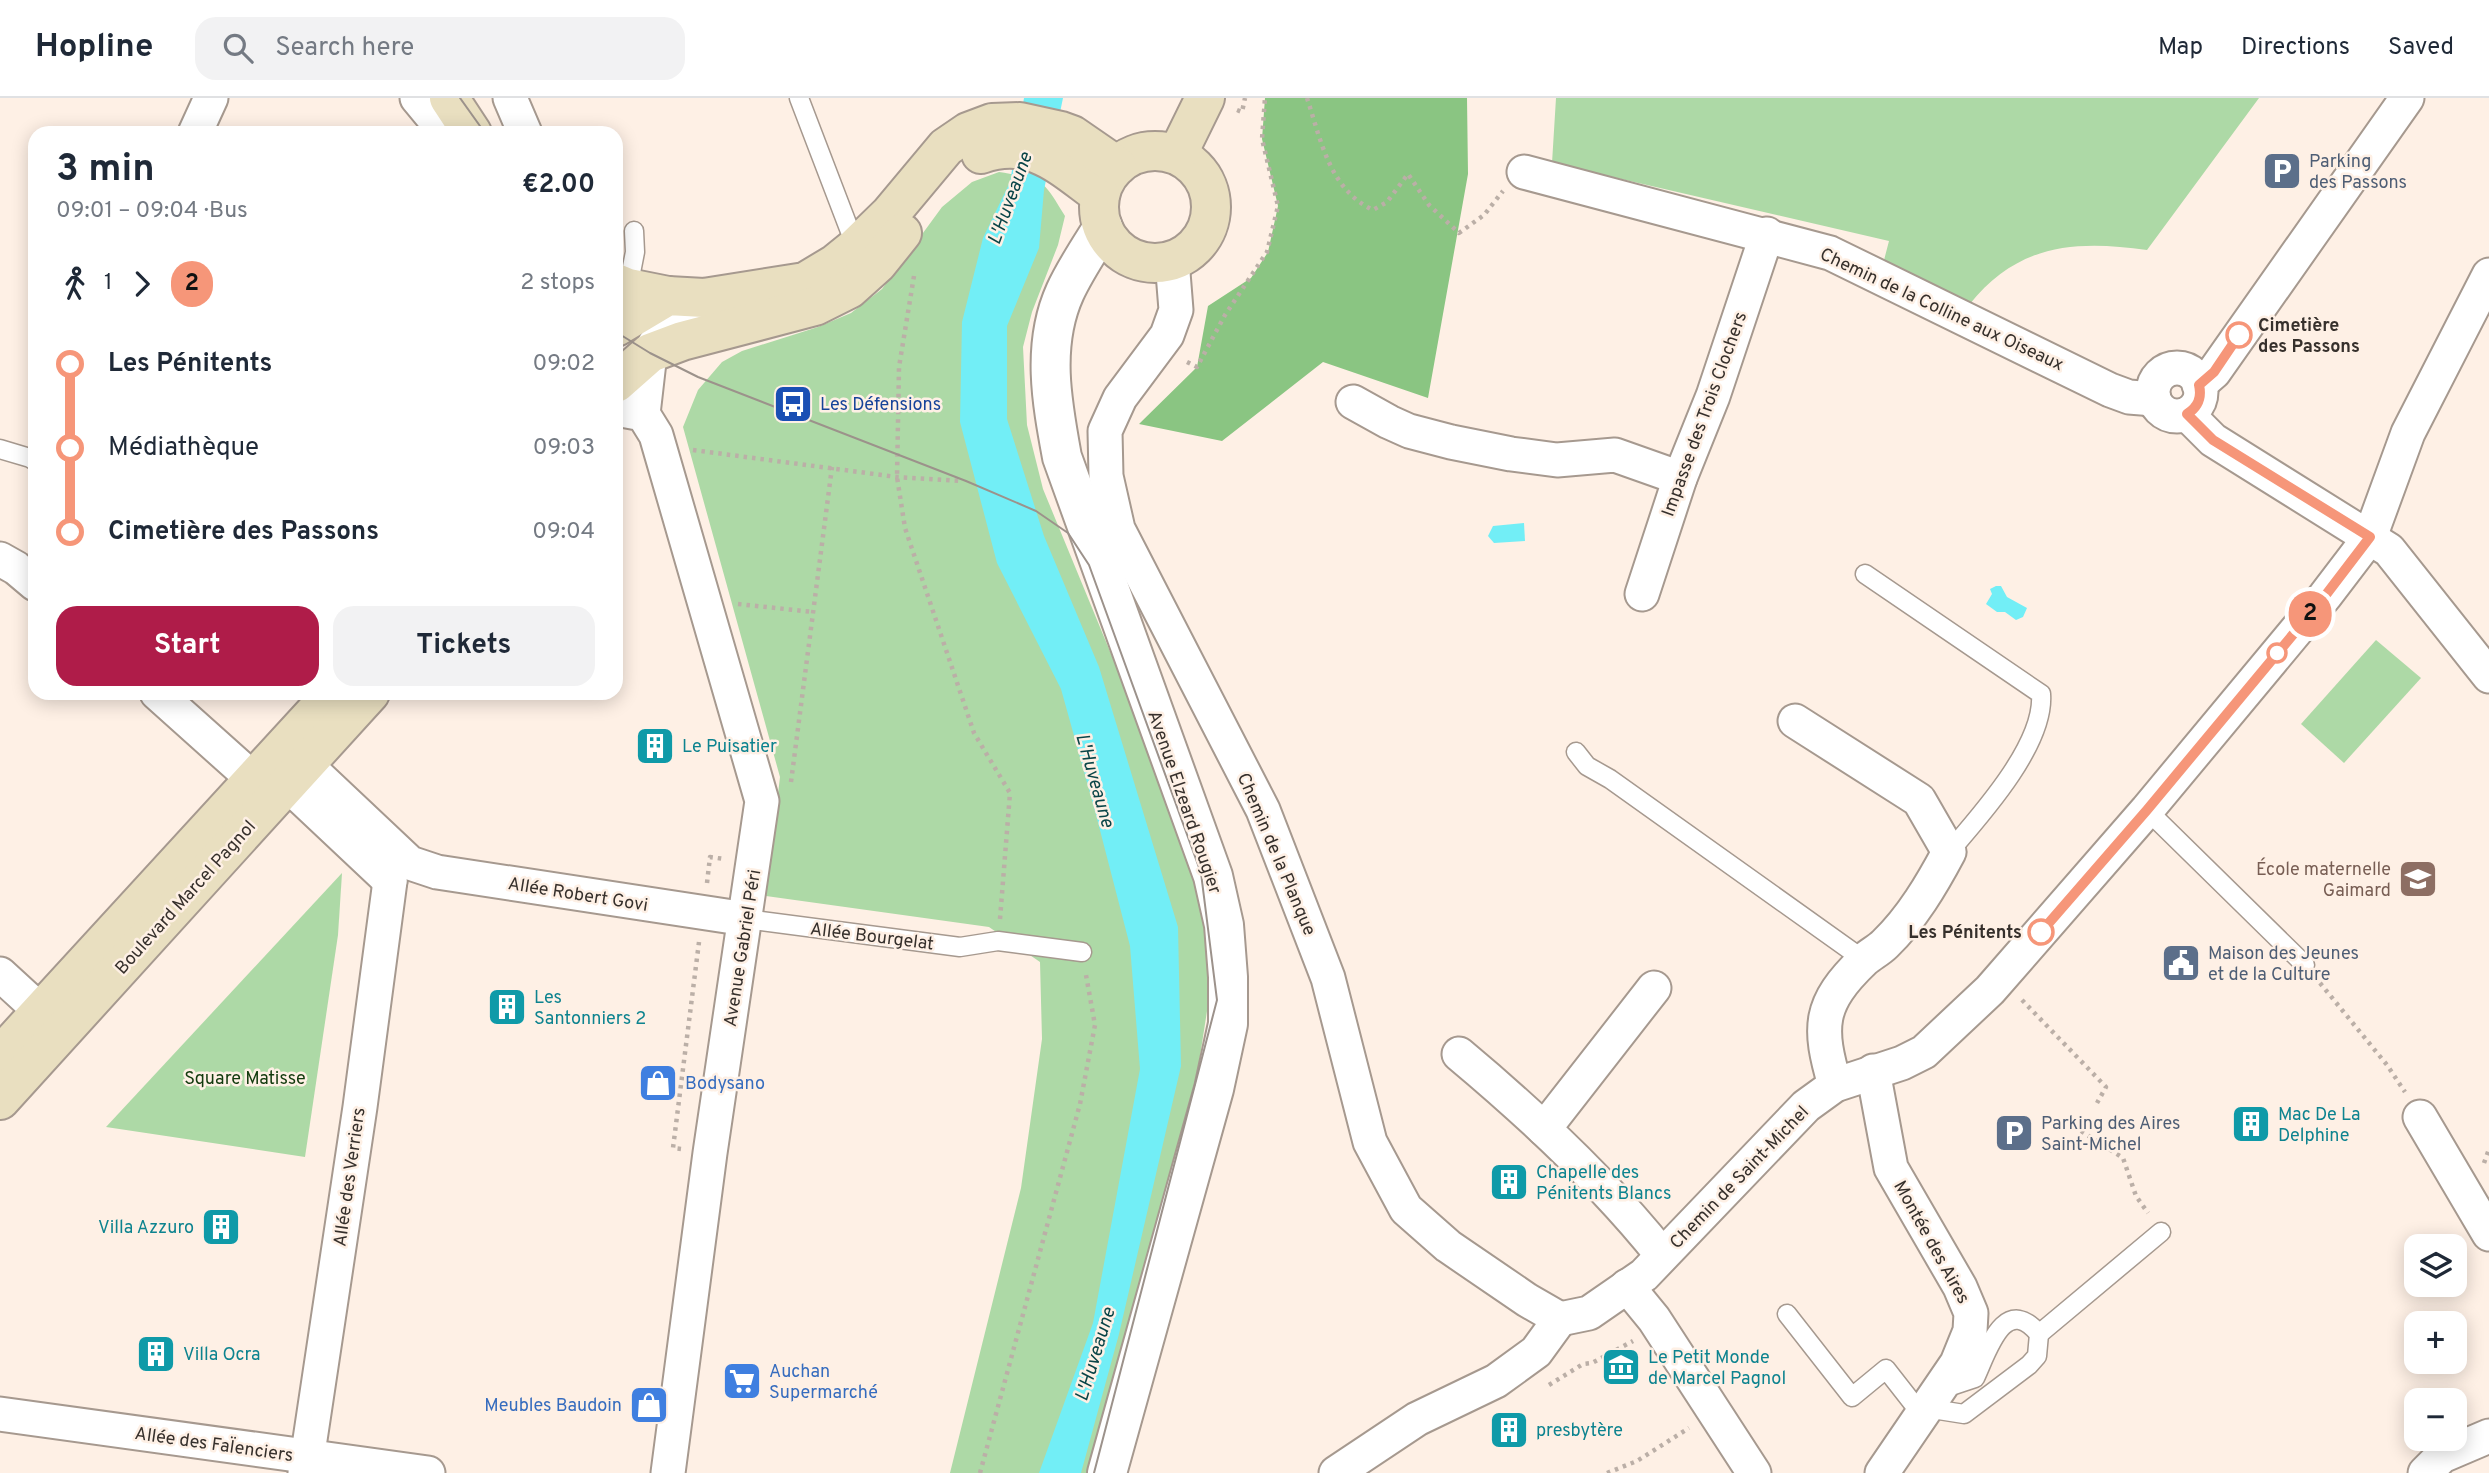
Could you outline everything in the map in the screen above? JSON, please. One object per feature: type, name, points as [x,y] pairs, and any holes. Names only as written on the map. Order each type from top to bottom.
[{"type":"main road","points":[[1177,155],[1205,98]]},
{"type":"main road","points":[[477,105],[494,126]]},
{"type":"main road","points":[[627,334],[815,306],[849,289],[878,263],[944,180],[959,166],[973,144]]},
{"type":"main road","points":[[627,334],[674,296],[704,298],[805,282],[835,264],[856,247],[890,214],[946,147],[973,144],[1067,151],[1107,196],[1112,242],[1124,253],[1139,260],[1155,263],[1172,260],[1189,251],[1203,237],[1210,219],[1211,200],[1205,181],[1194,165],[1177,155],[1161,151],[1146,151],[1130,156],[1107,196]]},
{"type":"main road","name":"Boulevard Marcel Pagnol","points":[[279,773],[328,700]]},
{"type":"main road","name":"Boulevard Marcel Pagnol","points":[[0,1100],[52,1020],[279,773],[362,700]]},
{"type":"main road","name":"Boulevard Marcel Pagnol","points":[[0,1056],[52,1020]]},
{"type":"street","points":[[198,126],[211,98]]},
{"type":"street","points":[[417,98],[440,126]]},
{"type":"street","points":[[2407,98],[2193,399],[2213,440],[2389,550],[2489,676]]},
{"type":"street","points":[[477,105],[513,126]]},
{"type":"street","name":"Chemin de la Colline aux Oiseaux","points":[[1524,172],[1767,234],[1830,253],[2129,397],[2154,399],[2157,379],[2169,370],[2185,370],[2192,374],[2193,399]]},
{"type":"street","name":"Avenue Elzeard Rougier","points":[[1107,196],[1064,293],[1052,334],[1049,369],[1054,412],[1062,457],[1213,876],[1224,925],[1228,1024],[1214,1089],[1107,1473]]},
{"type":"street","name":"Impasse des Trois Clochers","points":[[1642,594],[1680,478],[1713,396],[1767,234]]},
{"type":"street","name":"Chemin de la Planque","points":[[1172,260],[1176,310],[1167,335],[1120,398],[1105,431],[1106,476],[1118,529],[1263,810],[1328,978],[1370,1142],[1406,1209],[1448,1246],[1560,1320]]},
{"type":"street","name":"Chemin de Saint-Michel","points":[[1560,1320],[1589,1313],[1644,1275],[1806,1106],[1835,1085],[1902,1063],[1924,1052],[1990,990],[2147,810],[2325,596],[2370,537],[2408,433],[2489,275]]},
{"type":"street","points":[[627,334],[653,345],[668,330],[705,310],[768,289]]},
{"type":"street","points":[[627,334],[638,419]]},
{"type":"street","points":[[1353,402],[1409,431],[1451,442],[1557,460],[1615,455],[1680,478]]},
{"type":"street","name":"Avenue Gabriel Péri","points":[[638,419],[706,608],[762,801],[710,1153],[668,1473]]},
{"type":"street","points":[[0,559],[28,578]]},
{"type":"street","name":"Allée Robert Govi","points":[[168,700],[279,773],[400,872],[437,872],[746,919]]},
{"type":"street","points":[[1795,720],[1919,800],[1949,852],[1930,888],[1886,944],[1864,960],[1836,992],[1827,1010],[1823,1028],[1825,1048],[1835,1085]]},
{"type":"street","name":"Allée des Verriers","points":[[306,1465],[360,1107],[400,872]]},
{"type":"street","points":[[0,974],[52,1020]]},
{"type":"street","points":[[1544,1129],[1654,988]]},
{"type":"street","points":[[1459,1054],[1544,1129],[1610,1194],[1662,1255]]},
{"type":"street","name":"Montée des Aires","points":[[1873,1071],[1891,1168],[1961,1287],[1971,1312],[1970,1331],[1957,1363],[1882,1473]]},
{"type":"street","points":[[2420,1117],[2489,1234]]},
{"type":"street","points":[[1627,1286],[1654,1319],[1754,1473]]},
{"type":"street","points":[[1336,1473],[1417,1419],[1496,1381],[1536,1352],[1560,1320]]},
{"type":"street","name":"Allée des FaÏenciers","points":[[0,1414],[306,1465],[428,1473]]},
{"type":"street","points":[[2425,1473],[2442,1456],[2489,1436]]},
{"type":"lane","points":[[799,98],[856,247]]},
{"type":"lane","points":[[627,334],[635,252],[634,231]]},
{"type":"lane","points":[[0,449],[28,457]]},
{"type":"lane","points":[[1865,574],[2041,694],[2042,708],[2018,766],[1949,852]]},
{"type":"lane","points":[[1576,752],[1587,766],[1610,779],[1864,960]]},
{"type":"lane","points":[[2147,810],[2305,965]]},
{"type":"lane","name":"Allée Bourgelat","points":[[746,919],[960,947],[998,940],[1082,952]]},
{"type":"lane","points":[[1787,1314],[1852,1397],[1886,1369],[1929,1404],[1964,1414],[2029,1365],[2037,1356],[2039,1334],[2161,1232]]},
{"type":"lane","points":[[1929,1404],[1975,1378],[1998,1328],[2009,1321],[2021,1320],[2031,1325],[2039,1334]]},
{"type":"path","points":[[1182,359],[1196,367],[1225,316],[1268,252],[1278,206],[1262,139],[1265,98]]},
{"type":"path","points":[[1307,98],[1334,176],[1359,204],[1373,210],[1387,202],[1408,174],[1429,205],[1459,233],[1484,215],[1504,189],[1524,172]]},
{"type":"path","points":[[916,269],[899,367],[897,477],[905,528],[974,733],[1010,793],[998,940]]},
{"type":"path","points":[[689,449],[897,477],[961,481]]},
{"type":"path","points":[[791,786],[832,467]]},
{"type":"path","points":[[706,608],[730,604],[813,612]]},
{"type":"path","points":[[706,890],[710,857],[732,860]]},
{"type":"path","points":[[685,1150],[673,1148],[699,941]]},
{"type":"path","points":[[980,1473],[1080,1104],[1095,1025],[1082,952]]},
{"type":"path","points":[[2305,965],[2387,1065],[2420,1117]]},
{"type":"path","points":[[1990,990],[2018,997],[2106,1087],[2096,1103]]},
{"type":"path","points":[[2081,1131],[2123,1158],[2136,1196],[2161,1232]]},
{"type":"path","points":[[1583,1364],[1592,1363],[1632,1341],[1640,1351]]},
{"type":"path","points":[[1607,1473],[1637,1461],[1692,1426],[1685,1416]]},
{"type":"green space","points":[[1265,98],[1467,98],[1468,174],[1428,398],[1323,362],[1222,441],[1139,424],[1197,367],[1208,306],[1251,278],[1268,252],[1278,206],[1262,139]]},
{"type":"green space","points":[[1556,98],[2259,98],[2147,250],[2095,246],[2049,251],[2007,269],[1969,305],[1883,264],[1889,241],[1552,163]]},
{"type":"green space","points":[[999,172],[1025,176],[1040,182],[1065,216],[1058,245],[1032,312],[1023,347],[1027,425],[1043,489],[1135,712],[1207,915],[1207,1011],[1190,1121],[1095,1473],[950,1473],[1021,1188],[1042,1039],[1040,962],[989,927],[766,896],[780,777],[683,427],[698,390],[722,362],[742,351],[818,327],[851,313],[882,289],[942,207],[972,182]]},
{"type":"green space","points":[[2376,640],[2421,678],[2344,763],[2301,724]]},
{"type":"green space","name":"Square Matisse","points":[[342,873],[338,935],[305,1157],[106,1127]]},
{"type":"water","name":"L'Huveaune","points":[[1024,98],[1063,98],[1044,190],[1039,248],[1007,326],[1007,419],[1044,536],[1099,667],[1178,927],[1181,1066],[1119,1334],[1081,1473],[1039,1473],[1093,1323],[1140,1069],[1130,946],[1061,689],[997,563],[960,422],[962,322],[983,238],[1010,182]]},
{"type":"water","points":[[1524,523],[1525,541],[1494,543],[1488,536],[1493,526]]},
{"type":"water","points":[[2001,586],[2007,597],[2027,608],[2023,617],[2016,620],[1986,604],[1992,594],[1990,589]]},
{"type":"tram line","points":[[460,98],[480,126]]},
{"type":"tram line","points":[[623,336],[698,377],[1036,511],[1068,533],[1089,565],[1201,873],[1217,1000],[1094,1473]]},
{"type":"bus line","name":"2","points":[[2041,932],[2147,810],[2325,596],[2370,537],[2213,440],[2187,414],[2198,403],[2201,395],[2199,385],[2214,372],[2239,335]]},
{"type":"place","name":"Parking des Passons","points":[[2282,171]]},
{"type":"place","name":"Cimetière des Passons","points":[[2239,335]]},
{"type":"place","name":"Les Défensions","points":[[793,404]]},
{"type":"place","name":"Le Puisatier","points":[[655,746]]},
{"type":"place","name":"École maternelle Gaimard","points":[[2418,879]]},
{"type":"place","name":"Les Pénitents","points":[[2041,932]]},
{"type":"place","name":"Maison des Jeunes et de la Culture","points":[[2181,963]]},
{"type":"place","name":"Les Santonniers 2","points":[[507,1007]]},
{"type":"place","name":"Bodysano","points":[[658,1083]]},
{"type":"place","name":"Mac De La Delphine","points":[[2251,1124]]},
{"type":"place","name":"Parking des Aires Saint-Michel","points":[[2014,1133]]},
{"type":"place","name":"Chapelle des Pénitents Blancs","points":[[1509,1182]]},
{"type":"place","name":"Villa Azzuro","points":[[221,1227]]},
{"type":"place","name":"Villa Ocra","points":[[156,1354]]},
{"type":"place","name":"Le Petit Monde de Marcel Pagnol","points":[[1621,1367]]},
{"type":"place","name":"Auchan Supermarché","points":[[742,1381]]},
{"type":"place","name":"Meubles Baudoin","points":[[649,1405]]},
{"type":"place","name":"presbytère","points":[[1509,1430]]}]
